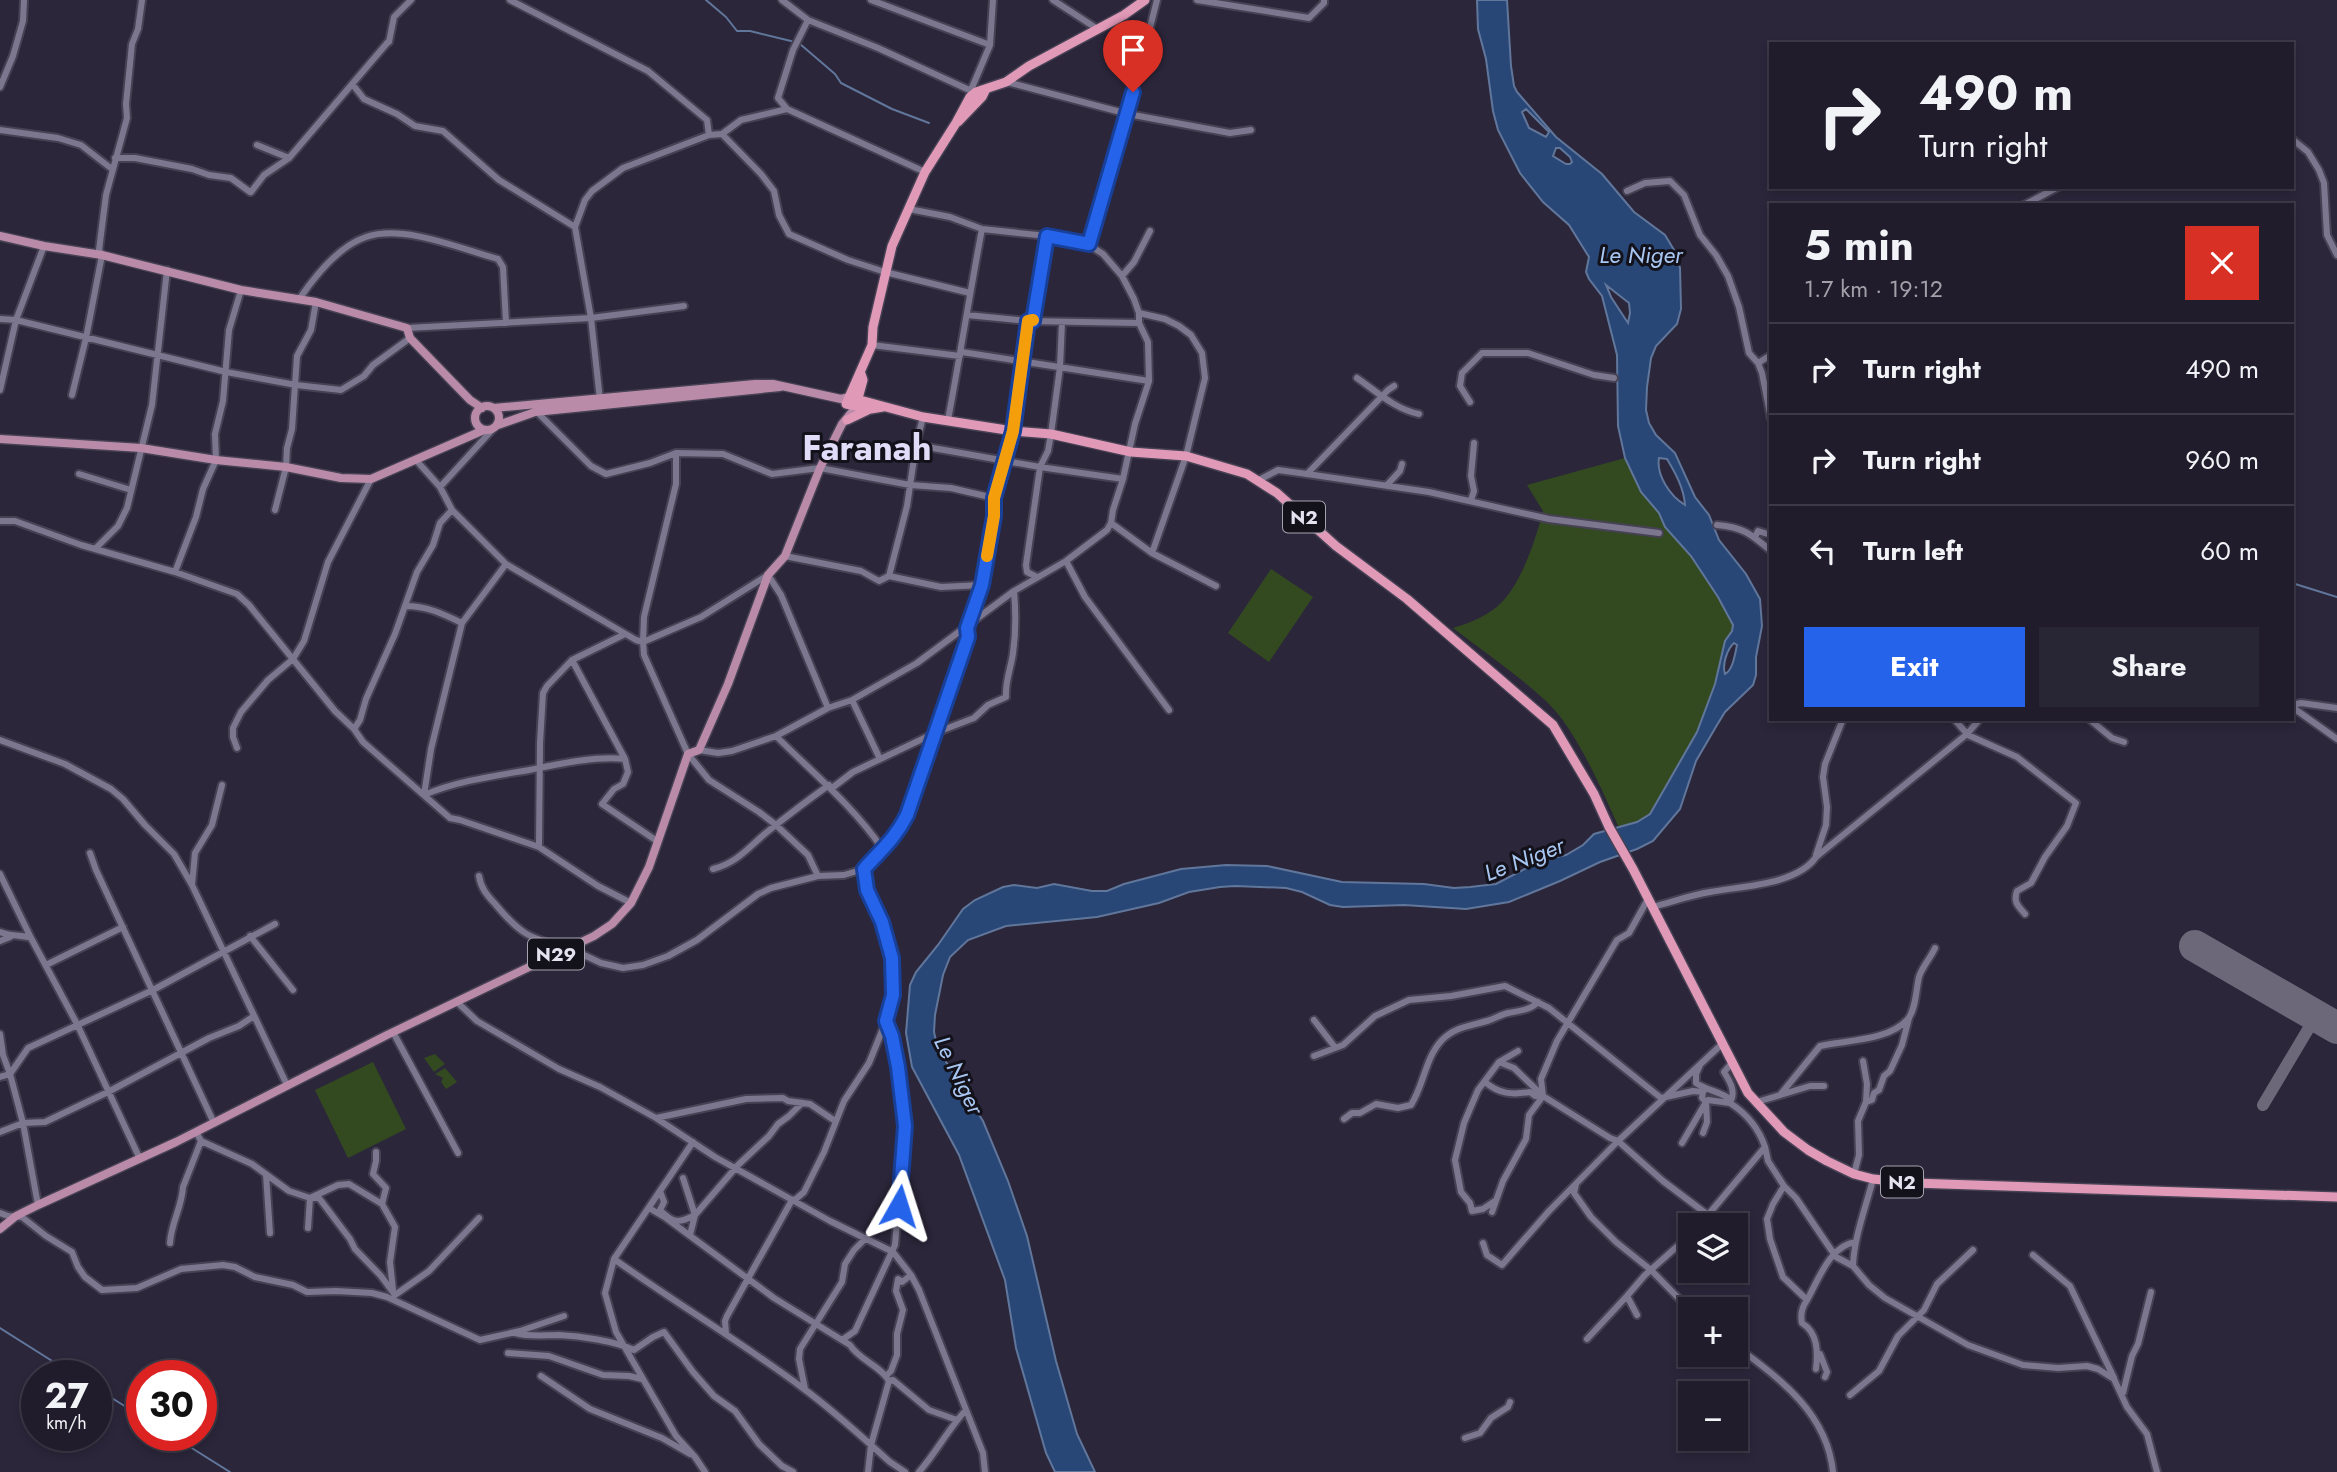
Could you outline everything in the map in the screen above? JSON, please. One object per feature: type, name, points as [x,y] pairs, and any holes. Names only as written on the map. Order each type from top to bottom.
[{"type":"highway","points":[[850,401],[862,377],[872,345],[873,327],[892,246],[925,172],[970,97],[1006,82],[1029,66],[1124,15],[1145,0]]},
{"type":"highway","points":[[845,422],[872,406],[862,377]]},
{"type":"highway","name":"N2","points":[[850,401],[923,417],[1051,434],[1130,452],[1186,456],[1247,474],[1277,493],[1336,546],[1407,599],[1547,718],[1565,742],[1594,794],[1748,1093],[1784,1132],[1808,1150],[1854,1174],[1873,1179],[1959,1186],[2336,1199]]},
{"type":"main road","points":[[0,236],[102,255],[240,290],[300,298],[407,328],[410,338],[470,400],[478,415],[492,428]]},
{"type":"main road","points":[[466,438],[478,415],[494,408],[534,408],[600,402],[755,384],[773,384],[850,401],[845,422],[820,468],[785,556],[768,575],[728,684],[699,750],[688,754]]},
{"type":"main road","points":[[492,428],[499,416],[494,408]]},
{"type":"main road","points":[[0,439],[141,448],[216,460],[286,467],[341,478],[371,479],[534,408]]},
{"type":"main road","name":"N29","points":[[0,1229],[16,1216],[38,1205],[196,1132],[612,924],[631,903],[649,867],[688,754]]},
{"type":"street","points":[[0,87],[23,21],[24,0]]},
{"type":"street","points":[[72,395],[102,255],[99,250],[100,239],[112,169],[127,118],[132,44],[138,29],[142,0]]},
{"type":"street","points":[[115,158],[135,158],[231,178],[250,192],[264,175],[289,158],[353,85],[389,42],[394,18],[411,0]]},
{"type":"street","points":[[510,0],[648,71],[707,120],[709,135]]},
{"type":"street","points":[[782,0],[808,20],[979,92],[990,45],[993,0]]},
{"type":"street","points":[[871,0],[990,45]]},
{"type":"street","points":[[1053,0],[1096,28]]},
{"type":"street","points":[[1089,244],[1128,114],[1157,0]]},
{"type":"street","points":[[1197,0],[1310,18],[1324,0]]},
{"type":"street","points":[[808,20],[793,50],[778,98],[788,109],[925,172]]},
{"type":"street","points":[[1006,82],[1128,114],[1230,133],[1251,130]]},
{"type":"street","points":[[353,85],[364,99],[397,114],[415,126],[443,131],[499,180],[575,227]]},
{"type":"street","points":[[600,402],[591,318],[575,227],[585,200],[592,191],[623,167],[709,135],[722,134],[741,120],[788,109]]},
{"type":"street","points":[[0,130],[58,138],[81,145],[112,169]]},
{"type":"street","points":[[722,134],[774,191],[779,215],[789,234],[848,260],[970,293]]},
{"type":"street","points":[[2294,141],[2308,152],[2324,183],[2327,235],[2337,255]]},
{"type":"street","points":[[257,145],[289,158]]},
{"type":"street","points":[[1627,191],[1646,183],[1670,181],[1684,195],[1700,235],[1728,276],[1739,307],[1749,353],[1758,363],[1769,410]]},
{"type":"street","points":[[2028,203],[2054,189]]},
{"type":"street","points":[[699,750],[718,753],[732,751],[776,736],[828,708],[852,701],[916,663],[1014,591],[1066,561],[1107,530],[1111,523],[1124,479],[1135,424],[1149,381],[1149,342],[1122,276],[1103,254],[1089,244],[982,229],[950,217],[909,209]]},
{"type":"street","points":[[948,420],[982,229]]},
{"type":"street","points":[[1122,276],[1134,262],[1150,231]]},
{"type":"street","points":[[300,298],[345,249],[365,237],[391,234],[437,239],[498,259],[503,267],[506,323]]},
{"type":"street","points":[[479,876],[481,886],[516,929],[534,939],[623,968],[643,965],[668,956],[697,940],[758,894],[771,888],[818,876],[845,875],[864,869],[882,848],[891,842],[907,815],[968,637],[967,628],[982,585],[994,516],[994,498],[1013,431],[1023,360],[1047,236]]},
{"type":"street","points":[[0,390],[16,320],[44,246]]},
{"type":"street","points":[[96,548],[118,526],[127,508],[152,405],[167,270]]},
{"type":"street","points":[[175,572],[196,517],[203,489],[216,460],[215,434],[223,401],[229,330],[240,290]]},
{"type":"street","points":[[275,510],[286,467],[297,356],[311,330],[316,302]]},
{"type":"street","points":[[407,328],[591,318],[684,306]]},
{"type":"street","points":[[1139,313],[1165,319],[1191,335],[1202,353],[1205,378],[1186,456],[1152,553]]},
{"type":"street","points":[[967,315],[1030,321],[1139,323]]},
{"type":"street","points":[[0,320],[16,320],[226,372],[341,390],[364,376],[373,365],[410,338]]},
{"type":"street","points":[[1037,578],[1027,572],[1026,565],[1040,467],[1048,451],[1051,434],[1060,367],[1062,322]]},
{"type":"street","points":[[872,345],[1023,360],[1149,381]]},
{"type":"street","points":[[1470,402],[1461,386],[1462,373],[1482,353],[1528,353],[1594,375],[1614,378]]},
{"type":"street","points":[[1758,363],[1769,356]]},
{"type":"street","points":[[1357,378],[1405,411],[1419,414]]},
{"type":"street","points":[[1307,474],[1394,386]]},
{"type":"street","points":[[534,408],[591,466],[606,474],[650,463],[676,453],[723,454],[772,474],[820,468],[910,485],[951,488],[994,498]]},
{"type":"street","points":[[889,576],[923,417]]},
{"type":"street","points":[[440,486],[492,428]]},
{"type":"street","points":[[1471,500],[1474,491],[1471,476],[1475,443]]},
{"type":"street","points":[[916,444],[1040,467],[1124,479]]},
{"type":"street","points":[[676,453],[676,484],[644,617],[644,655],[688,754],[709,780],[759,812],[808,855],[818,876]]},
{"type":"street","points":[[416,460],[440,486],[452,510],[506,564],[623,635],[643,642],[701,617],[768,575],[781,595],[828,708]]},
{"type":"street","points":[[1387,485],[1400,471],[1402,464]]},
{"type":"street","points":[[1259,480],[1278,470],[1471,500],[1549,519],[1659,533]]},
{"type":"street","points":[[79,474],[131,490]]},
{"type":"street","points":[[237,748],[233,728],[241,712],[268,680],[293,659],[304,641],[328,562],[371,479]]},
{"type":"street","points":[[354,729],[406,606],[417,572],[433,545],[440,523],[452,510]]},
{"type":"street","points":[[0,521],[15,521],[81,545],[175,572],[237,594],[363,742],[450,818],[539,847],[598,886],[631,903]]},
{"type":"street","points":[[1111,523],[1152,553],[1216,586]]},
{"type":"street","points":[[1717,524],[1745,530],[1769,549]]},
{"type":"street","points":[[1755,537],[1758,531],[1769,534]]},
{"type":"street","points":[[785,556],[861,571],[879,581],[889,576],[941,587],[982,585]]},
{"type":"street","points":[[1066,561],[1085,597],[1169,710]]},
{"type":"street","points":[[424,795],[431,749],[462,622],[506,564]]},
{"type":"street","points":[[713,869],[743,855],[776,825],[853,772],[935,733],[974,718],[988,705],[1006,697],[1007,673],[1013,654],[1017,623],[1014,591]]},
{"type":"street","points":[[406,606],[419,606],[462,622]]},
{"type":"street","points":[[539,847],[543,693],[572,660],[623,635]]},
{"type":"street","points":[[572,660],[625,758],[628,772],[623,784],[614,789],[602,804],[657,841]]},
{"type":"street","points":[[852,701],[880,759]]},
{"type":"street","points":[[2294,705],[2301,703],[2337,708]]},
{"type":"street","points":[[2294,708],[2337,740]]},
{"type":"street","points":[[1816,857],[1826,825],[1827,807],[1823,777],[1825,764],[1842,721]]},
{"type":"street","points":[[1956,721],[1966,734],[2017,757],[2076,803],[2067,826],[2031,883],[2017,891],[2015,899],[2025,914]]},
{"type":"street","points":[[1492,1212],[1503,1181],[1526,1139],[1529,1115],[1543,1096],[1541,1079],[1557,1041],[1617,940],[1629,933],[1651,903],[1788,877],[1804,869],[1978,721]]},
{"type":"street","points":[[2091,721],[2112,738],[2124,742]]},
{"type":"street","points":[[776,736],[867,826],[882,848]]},
{"type":"street","points":[[0,740],[65,764],[111,789],[174,854],[287,1085]]},
{"type":"street","points":[[424,795],[439,788],[541,768],[625,758]]},
{"type":"street","points":[[191,885],[195,853],[212,825],[222,785]]},
{"type":"street","points":[[90,853],[180,1053],[215,1122]]},
{"type":"street","points":[[726,1334],[727,1316],[792,1200],[804,1192],[850,1089],[869,1063],[886,1021],[893,995],[892,958],[882,922],[867,890],[864,869]]},
{"type":"street","points":[[0,874],[77,1024],[140,1159]]},
{"type":"street","points":[[0,1077],[10,1073],[29,1048],[153,990],[275,924]]},
{"type":"street","points":[[46,965],[123,927]]},
{"type":"street","points":[[0,932],[10,937]]},
{"type":"street","points":[[0,941],[24,935],[31,938]]},
{"type":"street","points":[[250,936],[293,990]]},
{"type":"street","points":[[1866,1102],[1872,1100],[1874,1093],[1879,1090],[1902,1045],[1920,974],[1935,948]]},
{"type":"street","points":[[1314,1056],[1334,1046],[1343,1045],[1375,1016],[1409,1000],[1504,986],[1538,1002],[1568,1022],[1661,1098]]},
{"type":"street","points":[[457,1002],[477,1021],[559,1069],[600,1087],[792,1200],[893,1252],[911,1275],[966,1410],[982,1453],[985,1472]]},
{"type":"street","points":[[1344,1119],[1376,1104],[1398,1108],[1411,1105],[1429,1061],[1441,1041],[1460,1027],[1534,1007],[1538,1002]]},
{"type":"street","points":[[0,1132],[23,1123],[45,1122],[209,1038],[239,1026],[254,1016]]},
{"type":"street","points":[[1780,1095],[1820,1046],[1869,1038],[1895,1028],[1909,1018]]},
{"type":"street","points":[[1314,1020],[1334,1046]]},
{"type":"street","points":[[842,1340],[855,1331],[893,1252],[904,1159],[905,1126],[898,1067],[886,1021]]},
{"type":"street","points":[[393,1032],[458,1153]]},
{"type":"street","points":[[0,1034],[3,1055],[23,1123],[38,1205]]},
{"type":"street","points":[[1483,1243],[1487,1255],[1502,1265],[1524,1237],[1618,1140],[1721,1044]]},
{"type":"street","points":[[1496,1201],[1483,1209],[1472,1211],[1470,1203],[1461,1192],[1455,1160],[1464,1123],[1478,1090],[1499,1062],[1518,1051]]},
{"type":"street","points":[[1854,1174],[1859,1155],[1858,1121],[1866,1102],[1867,1084],[1863,1061]]},
{"type":"street","points":[[1499,1062],[1514,1068],[1543,1096],[1610,1138],[1618,1140],[1662,1181],[1706,1213]]},
{"type":"street","points":[[1731,1063],[1724,1072],[1730,1081],[1733,1094],[1731,1101]]},
{"type":"street","points":[[1700,1065],[1696,1083],[1704,1090]]},
{"type":"street","points":[[1485,1082],[1494,1090],[1505,1093],[1530,1092],[1535,1096],[1543,1096]]},
{"type":"street","points":[[1757,1102],[1810,1086],[1824,1086]]},
{"type":"street","points":[[1703,1133],[1707,1122],[1706,1102],[1702,1098],[1704,1090]]},
{"type":"street","points":[[1661,1098],[1693,1091],[1722,1092],[1756,1129],[1765,1147],[1768,1161],[1836,1257],[1853,1266],[1869,1285],[1885,1298],[1968,1345],[2023,1365],[2058,1368],[2087,1366],[2114,1379]]},
{"type":"street","points":[[656,1118],[746,1099],[783,1098],[810,1104],[835,1121]]},
{"type":"street","points":[[1682,1143],[1706,1102],[1731,1101]]},
{"type":"street","points":[[660,1191],[664,1202],[660,1210],[667,1218],[680,1221],[695,1215],[741,1162],[802,1102]]},
{"type":"street","points":[[196,1132],[201,1142],[252,1164],[289,1191],[319,1198],[355,1249],[382,1276],[395,1295]]},
{"type":"street","points":[[170,1243],[183,1187],[201,1142]]},
{"type":"street","points":[[693,1142],[614,1259],[605,1293],[617,1332],[643,1379],[676,1436],[705,1472]]},
{"type":"street","points":[[1711,1213],[1765,1147]]},
{"type":"street","points":[[376,1153],[373,1174],[386,1188],[382,1204]]},
{"type":"street","points":[[266,1175],[270,1233]]},
{"type":"street","points":[[683,1178],[695,1215],[690,1234]]},
{"type":"street","points":[[1853,1266],[1856,1242],[1873,1179]]},
{"type":"street","points":[[310,1198],[338,1185],[349,1184],[382,1204],[395,1227],[390,1262],[395,1295]]},
{"type":"street","points":[[1576,1184],[1574,1193],[1591,1217],[1678,1298]]},
{"type":"street","points":[[1784,1186],[1767,1219],[1770,1239],[1783,1277],[1807,1300]]},
{"type":"street","points":[[308,1228],[310,1198]]},
{"type":"street","points":[[649,1208],[690,1234],[774,1298],[850,1345],[855,1353],[929,1410],[957,1420]]},
{"type":"street","points":[[0,1213],[29,1221],[46,1236],[72,1251],[78,1267],[100,1289],[137,1288],[181,1269],[223,1265],[235,1267],[255,1277],[293,1285],[307,1292],[372,1293],[387,1297],[480,1340],[564,1316]]},
{"type":"street","points":[[395,1295],[429,1271],[479,1218]]},
{"type":"street","points":[[805,1389],[799,1359],[800,1349],[842,1282],[845,1264],[866,1238]]},
{"type":"street","points":[[1825,1377],[1827,1372],[1811,1329],[1802,1323],[1803,1306],[1833,1253],[1847,1243],[1856,1242]]},
{"type":"street","points":[[1587,1339],[1651,1270],[1678,1246]]},
{"type":"street","points":[[1850,1395],[1879,1371],[1898,1336],[1919,1316],[1937,1284],[1973,1251]]},
{"type":"street","points":[[2034,1255],[2070,1286],[2127,1406],[2147,1434],[2157,1472]]},
{"type":"street","points":[[614,1259],[805,1389],[905,1472]]},
{"type":"street","points":[[885,1270],[897,1283]]},
{"type":"street","points":[[868,1472],[887,1378],[897,1354],[897,1334],[903,1310],[896,1291],[897,1283],[898,1279],[902,1282],[911,1275]]},
{"type":"street","points":[[2123,1394],[2151,1292]]},
{"type":"street","points":[[1627,1296],[1637,1315]]},
{"type":"street","points":[[513,1332],[521,1335],[572,1336],[634,1350],[664,1332],[714,1396],[735,1411],[759,1444],[782,1466],[793,1472]]},
{"type":"street","points":[[1816,1369],[1818,1350]]},
{"type":"street","points":[[508,1353],[549,1356],[590,1372],[643,1379]]},
{"type":"street","points":[[1748,1355],[1783,1382],[1804,1405],[1831,1454],[1833,1471]]},
{"type":"street","points":[[541,1376],[590,1409],[662,1438],[695,1457]]},
{"type":"street","points":[[1465,1438],[1480,1433],[1491,1418],[1508,1407],[1510,1402]]},
{"type":"street","points":[[919,1472],[966,1410]]},
{"type":"green space","points":[[1625,458],[1641,492],[1659,513],[1665,527],[1691,556],[1733,625],[1725,641],[1715,684],[1697,733],[1657,806],[1640,820],[1619,828],[1587,761],[1557,713],[1524,682],[1453,628],[1492,611],[1516,583],[1532,547],[1543,511],[1527,485]]},
{"type":"green space","points":[[1271,569],[1313,597],[1269,662],[1228,633]]},
{"type":"green space","points":[[435,1054],[445,1064],[434,1072],[424,1058]]},
{"type":"green space","points":[[373,1062],[406,1129],[348,1158],[315,1090]]},
{"type":"green space","points":[[445,1068],[457,1082],[446,1089],[441,1082],[443,1078],[435,1074]]},
{"type":"water","name":"Le Niger","points":[[1477,0],[1507,0],[1511,66],[1517,92],[1556,137],[1602,174],[1634,212],[1665,235],[1674,250],[1680,268],[1681,309],[1677,324],[1656,346],[1651,358],[1646,410],[1656,435],[1675,453],[1695,497],[1709,515],[1719,540],[1746,574],[1760,599],[1762,626],[1756,657],[1756,675],[1753,685],[1725,712],[1696,761],[1680,809],[1653,841],[1509,902],[1466,909],[1404,905],[1343,907],[1330,905],[1286,888],[1220,887],[1189,892],[1159,903],[1097,917],[1006,926],[968,940],[950,957],[943,975],[935,1015],[934,1032],[938,1049],[983,1121],[1008,1181],[1027,1236],[1056,1361],[1077,1434],[1095,1472],[1055,1472],[1046,1453],[1016,1348],[1005,1280],[959,1155],[912,1067],[906,1033],[910,985],[916,972],[963,909],[975,900],[1014,885],[1037,888],[1054,884],[1107,891],[1181,869],[1226,865],[1267,866],[1342,882],[1424,884],[1454,888],[1496,884],[1542,860],[1566,855],[1583,845],[1594,834],[1637,822],[1650,814],[1697,732],[1715,684],[1725,641],[1732,631],[1733,625],[1718,597],[1691,556],[1665,527],[1659,513],[1641,492],[1625,458],[1618,426],[1617,355],[1602,296],[1586,272],[1589,257],[1569,225],[1543,202],[1520,173],[1498,130],[1478,29]],"holes":[[[1526,109],[1549,132],[1546,137],[1529,128],[1522,112]],[[1556,148],[1560,148],[1572,162],[1566,164],[1553,156]],[[1606,285],[1629,303],[1628,323]],[[1659,458],[1667,459],[1679,482],[1685,505],[1669,491],[1660,471]],[[1734,643],[1737,645],[1732,665],[1725,674],[1729,649]]]},
{"type":"waterway","points":[[706,0],[726,17],[737,31],[750,31],[795,42]]},
{"type":"waterway","points":[[800,44],[835,74],[841,83],[892,109],[929,123]]},
{"type":"waterway","points":[[2294,584],[2337,597]]},
{"type":"waterway","points":[[0,1328],[51,1360]]},
{"type":"waterway","points":[[112,1398],[126,1407]]},
{"type":"waterway","points":[[197,1451],[230,1472]]},
{"type":"taxiway","points":[[2263,1105],[2316,1016]]},
{"type":"runway","points":[[2195,946],[2337,1028]]},
{"type":"slow traffic","points":[[987,556],[994,516],[994,498],[1013,431],[1028,321],[1033,320]]},
{"type":"district","name":"Faranah","points":[[867,448]]},
{"type":"route","points":[[899,1206],[905,1126],[898,1067],[886,1021],[893,995],[892,958],[882,922],[873,908],[867,890],[864,869],[882,848],[891,842],[907,815],[968,637],[967,628],[982,585],[994,516],[994,498],[1013,431],[1028,321],[1033,321],[1047,236],[1089,244],[1133,92]]}]
